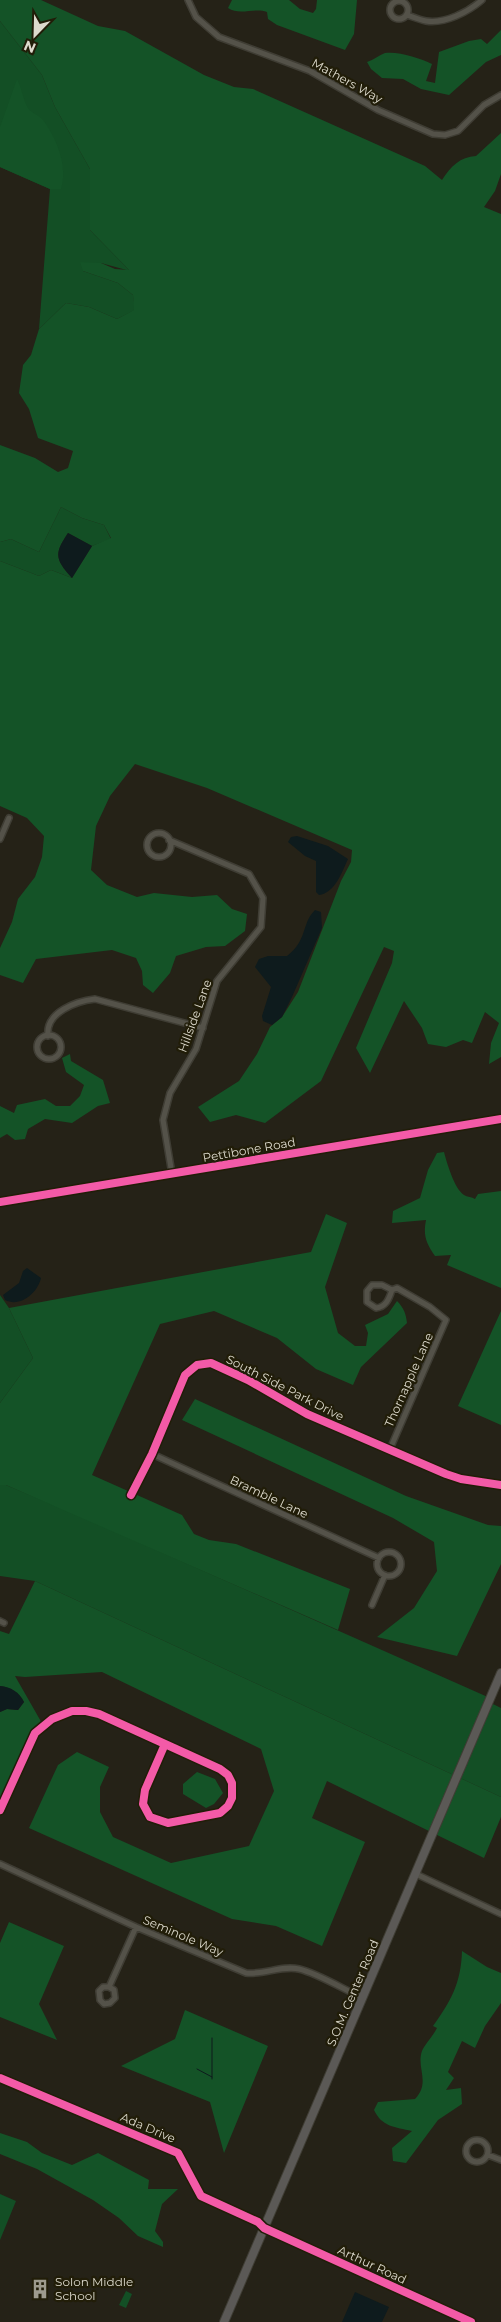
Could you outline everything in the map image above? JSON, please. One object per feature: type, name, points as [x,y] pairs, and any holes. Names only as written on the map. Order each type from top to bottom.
[{"type":"main road","name":"S.O.M. Center Road","points":[[224,2322],[501,1673]]},
{"type":"street","name":"Mathers Way","points":[[188,0],[196,17],[218,37],[310,71],[378,110],[433,134],[445,135],[458,131],[484,105],[501,95]]},
{"type":"street","points":[[407,15],[426,21],[445,20],[466,11],[482,0]]},
{"type":"street","points":[[0,839],[9,818]]},
{"type":"street","name":"Hillside Lane","points":[[169,840],[170,848],[163,856],[155,856],[149,852],[147,844],[153,835],[164,835],[169,840],[249,874],[264,898],[261,928],[217,981],[196,1049],[170,1093],[163,1120],[172,1174]]},
{"type":"street","points":[[48,1036],[55,1037],[61,1047],[58,1055],[52,1059],[44,1058],[37,1049],[39,1042],[48,1036],[50,1022],[59,1012],[80,1001],[95,999],[203,1028]]},
{"type":"street","name":"Pettibone Road","points":[[0,1202],[501,1119]]},
{"type":"street","points":[[382,1284],[392,1290],[389,1299],[382,1307],[376,1308],[367,1302],[367,1291],[372,1285],[382,1284]]},
{"type":"street","name":"Thornapple Lane","points":[[390,1449],[446,1320],[430,1307],[397,1288],[392,1290]]},
{"type":"street","name":"South Side Park Drive","points":[[131,1495],[152,1454],[185,1375],[197,1365],[211,1363],[248,1380],[307,1414],[461,1479],[501,1485]]},
{"type":"street","name":"Bramble Lane","points":[[152,1454],[379,1558]]},
{"type":"street","points":[[389,1552],[396,1555],[400,1562],[397,1573],[385,1575],[378,1568],[379,1558],[389,1552]]},
{"type":"street","points":[[372,1605],[385,1575]]},
{"type":"street","points":[[0,1810],[35,1734],[52,1719],[62,1714],[86,1711],[99,1714],[220,1769],[228,1775],[233,1789],[228,1806],[220,1813],[168,1823],[150,1817],[143,1804],[145,1790],[164,1744]]},
{"type":"street","name":"Seminole Way","points":[[0,1864],[136,1927],[246,1973],[258,1974],[281,1969],[299,1969],[362,1998]]},
{"type":"street","points":[[416,1874],[501,1914]]},
{"type":"street","points":[[109,1986],[136,1927]]},
{"type":"street","name":"Ada Drive","points":[[0,2078],[178,2153],[201,2196],[264,2228]]},
{"type":"street","points":[[473,2140],[480,2140],[486,2144],[488,2155],[480,2162],[473,2162],[466,2155],[466,2148],[473,2140]]},
{"type":"street","points":[[488,2155],[501,2160]]},
{"type":"street","name":"Arthur Road","points":[[264,2228],[471,2322]]},
{"type":"green space","points":[[0,0],[41,0],[98,26],[125,31],[204,75],[234,87],[253,89],[425,166],[442,180],[456,163],[465,158],[476,156],[501,133],[501,174],[495,191],[484,207],[501,214],[501,1057],[489,1064],[491,1043],[499,1023],[485,1012],[472,1043],[463,1040],[446,1047],[428,1044],[422,1028],[404,1001],[370,1073],[356,1048],[392,963],[394,951],[384,947],[321,1081],[265,1123],[236,1115],[210,1122],[198,1107],[239,1081],[257,1054],[270,1027],[282,1017],[298,992],[341,881],[351,862],[352,850],[207,788],[135,764],[110,796],[96,826],[91,870],[107,885],[137,897],[154,893],[192,897],[217,895],[232,909],[247,914],[245,931],[225,946],[206,947],[176,956],[170,973],[153,993],[143,985],[142,971],[136,958],[112,950],[36,959],[23,983],[0,975],[0,948],[12,922],[18,899],[35,877],[42,857],[44,836],[27,818],[0,806],[0,561],[39,576],[51,570],[72,578],[92,546],[111,538],[104,525],[82,518],[61,507],[39,552],[11,539],[0,542],[0,445],[35,458],[58,472],[68,468],[73,451],[38,438],[29,409],[19,393],[23,365],[31,355],[39,329],[66,303],[89,307],[117,319],[134,310],[133,295],[118,283],[83,271],[80,262],[101,263],[115,269],[129,270],[90,230],[90,169],[55,107],[42,75],[0,21]]},
{"type":"green space","points":[[232,0],[289,0],[300,9],[313,13],[316,9],[317,0],[357,0],[354,34],[345,50],[277,25],[268,19],[267,12],[258,10],[237,11],[228,8]]},
{"type":"green space","points":[[0,21],[42,75],[55,107],[90,169],[90,230],[130,271],[101,263],[83,271],[118,283],[133,295],[135,310],[117,319],[89,307],[66,303],[39,329],[50,189],[0,167]]},
{"type":"green space","points":[[501,30],[501,55],[486,62],[449,95],[421,89],[403,79],[382,78],[371,69],[367,62],[385,53],[415,57],[432,64],[426,81],[435,83],[439,52],[469,41],[481,39],[487,44]]},
{"type":"green space","points":[[17,79],[28,108],[43,120],[57,144],[63,171],[61,189],[50,189],[0,167],[0,127]]},
{"type":"green space","points":[[61,507],[82,518],[104,525],[111,539],[92,546],[68,533],[60,546],[58,556],[62,566],[72,578],[51,570],[39,576],[0,561],[0,542],[11,539],[39,552]]},
{"type":"green space","points":[[70,1054],[71,1061],[103,1080],[110,1103],[98,1106],[72,1123],[45,1119],[28,1129],[25,1139],[15,1140],[7,1134],[0,1138],[0,1106],[14,1113],[17,1105],[45,1099],[56,1106],[70,1106],[80,1096],[84,1085],[66,1072],[62,1058]]},
{"type":"green space","points":[[444,1152],[454,1181],[460,1192],[464,1195],[475,1199],[478,1194],[501,1191],[501,1288],[447,1265],[451,1255],[435,1256],[426,1239],[426,1220],[392,1223],[393,1211],[420,1198],[428,1170],[437,1153]]},
{"type":"green space","points":[[326,1214],[347,1223],[325,1287],[338,1333],[355,1346],[366,1346],[368,1333],[365,1325],[388,1314],[397,1301],[403,1309],[407,1320],[407,1323],[361,1367],[353,1385],[316,1369],[277,1338],[214,1311],[160,1324],[92,1475],[182,1515],[194,1534],[209,1540],[236,1544],[350,1589],[338,1630],[6,1485],[0,1485],[0,1403],[33,1358],[9,1308],[311,1252]]},
{"type":"green space","points":[[0,1295],[9,1308],[33,1358],[0,1403]]},
{"type":"green space","points":[[501,1311],[501,1425],[458,1406]]},
{"type":"green space","points":[[195,1399],[406,1496],[488,1525],[501,1526],[501,1564],[457,1656],[377,1637],[414,1608],[437,1571],[434,1542],[393,1518],[182,1420]]},
{"type":"green space","points":[[0,1485],[6,1485],[75,1514],[490,1698],[489,1702],[501,1708],[501,1797],[35,1581],[0,1576]]},
{"type":"green space","points":[[35,1581],[501,1797],[501,1817],[484,1858],[327,1781],[312,1818],[365,1842],[322,1946],[276,1926],[232,1919],[29,1828],[58,1765],[77,1752],[109,1767],[100,1787],[100,1812],[113,1837],[171,1863],[249,1846],[274,1791],[261,1749],[102,1672],[15,1676],[43,1725],[35,1733],[4,1801],[0,1800],[0,1712],[7,1709],[18,1710],[24,1702],[14,1691],[0,1686],[0,1631],[9,1634]]},
{"type":"green space","points":[[197,1772],[215,1779],[223,1793],[214,1804],[206,1808],[183,1794],[183,1784]]},
{"type":"green space","points":[[9,1922],[64,1946],[39,2004],[57,2040],[0,2017],[0,1943]]},
{"type":"green space","points":[[462,1951],[487,1967],[501,1973],[501,2003],[485,2026],[475,2048],[462,2041],[448,2072],[454,2078],[446,2090],[461,2088],[462,2104],[438,2120],[406,2163],[393,2161],[392,2148],[412,2131],[385,2123],[377,2116],[374,2110],[378,2102],[415,2099],[420,2093],[423,2081],[422,2051],[437,2028],[433,2026],[454,1991],[460,1973]]},
{"type":"green space","points":[[185,2010],[268,2046],[224,2153],[210,2102],[121,2066],[175,2039]]},
{"type":"green space","points":[[0,2133],[27,2142],[42,2153],[72,2165],[98,2153],[149,2180],[148,2189],[178,2189],[162,2204],[155,2231],[163,2242],[163,2247],[138,2236],[119,2218],[93,2200],[37,2169],[0,2154]]},
{"type":"green space","points":[[0,2194],[16,2201],[0,2240]]},
{"type":"green space","points":[[126,2291],[132,2294],[126,2308],[119,2305]]},
{"type":"shaded area","points":[[68,533],[92,546],[72,578],[62,566],[58,556],[60,546]]},
{"type":"shaded area","points":[[297,836],[328,846],[348,859],[334,886],[325,893],[319,895],[316,892],[316,861],[305,856],[288,842],[291,837]]},
{"type":"shaded area","points":[[315,910],[321,912],[322,928],[282,1017],[272,1025],[263,1021],[262,1016],[271,987],[255,967],[259,959],[268,956],[287,956],[294,950]]},
{"type":"shaded area","points":[[27,1268],[41,1278],[33,1293],[17,1302],[5,1300],[3,1295],[19,1283],[23,1271]]},
{"type":"shaded area","points":[[0,1686],[20,1695],[24,1702],[18,1710],[7,1709],[0,1712]]},
{"type":"shaded area","points":[[355,2292],[389,2307],[382,2322],[342,2322]]},
{"type":"waterway","points":[[212,2038],[212,2079]]},
{"type":"waterway","points":[[197,2069],[212,2077]]},
{"type":"cycle path","points":[[0,1202],[501,1119]]},
{"type":"cycle path","points":[[131,1495],[152,1454],[185,1375],[197,1365],[211,1363],[248,1380],[307,1414],[446,1474],[461,1479],[501,1485]]},
{"type":"cycle path","points":[[0,1810],[35,1733],[52,1719],[72,1711],[86,1711],[99,1714],[220,1769],[228,1775],[232,1783],[232,1798],[228,1806],[220,1813],[168,1823],[150,1817],[143,1804],[145,1790],[165,1744]]},
{"type":"cycle path","points":[[0,2078],[178,2153],[201,2196],[258,2222],[264,2228],[471,2322]]},
{"type":"place","name":"Solon Middle School","points":[[40,2289]]}]
